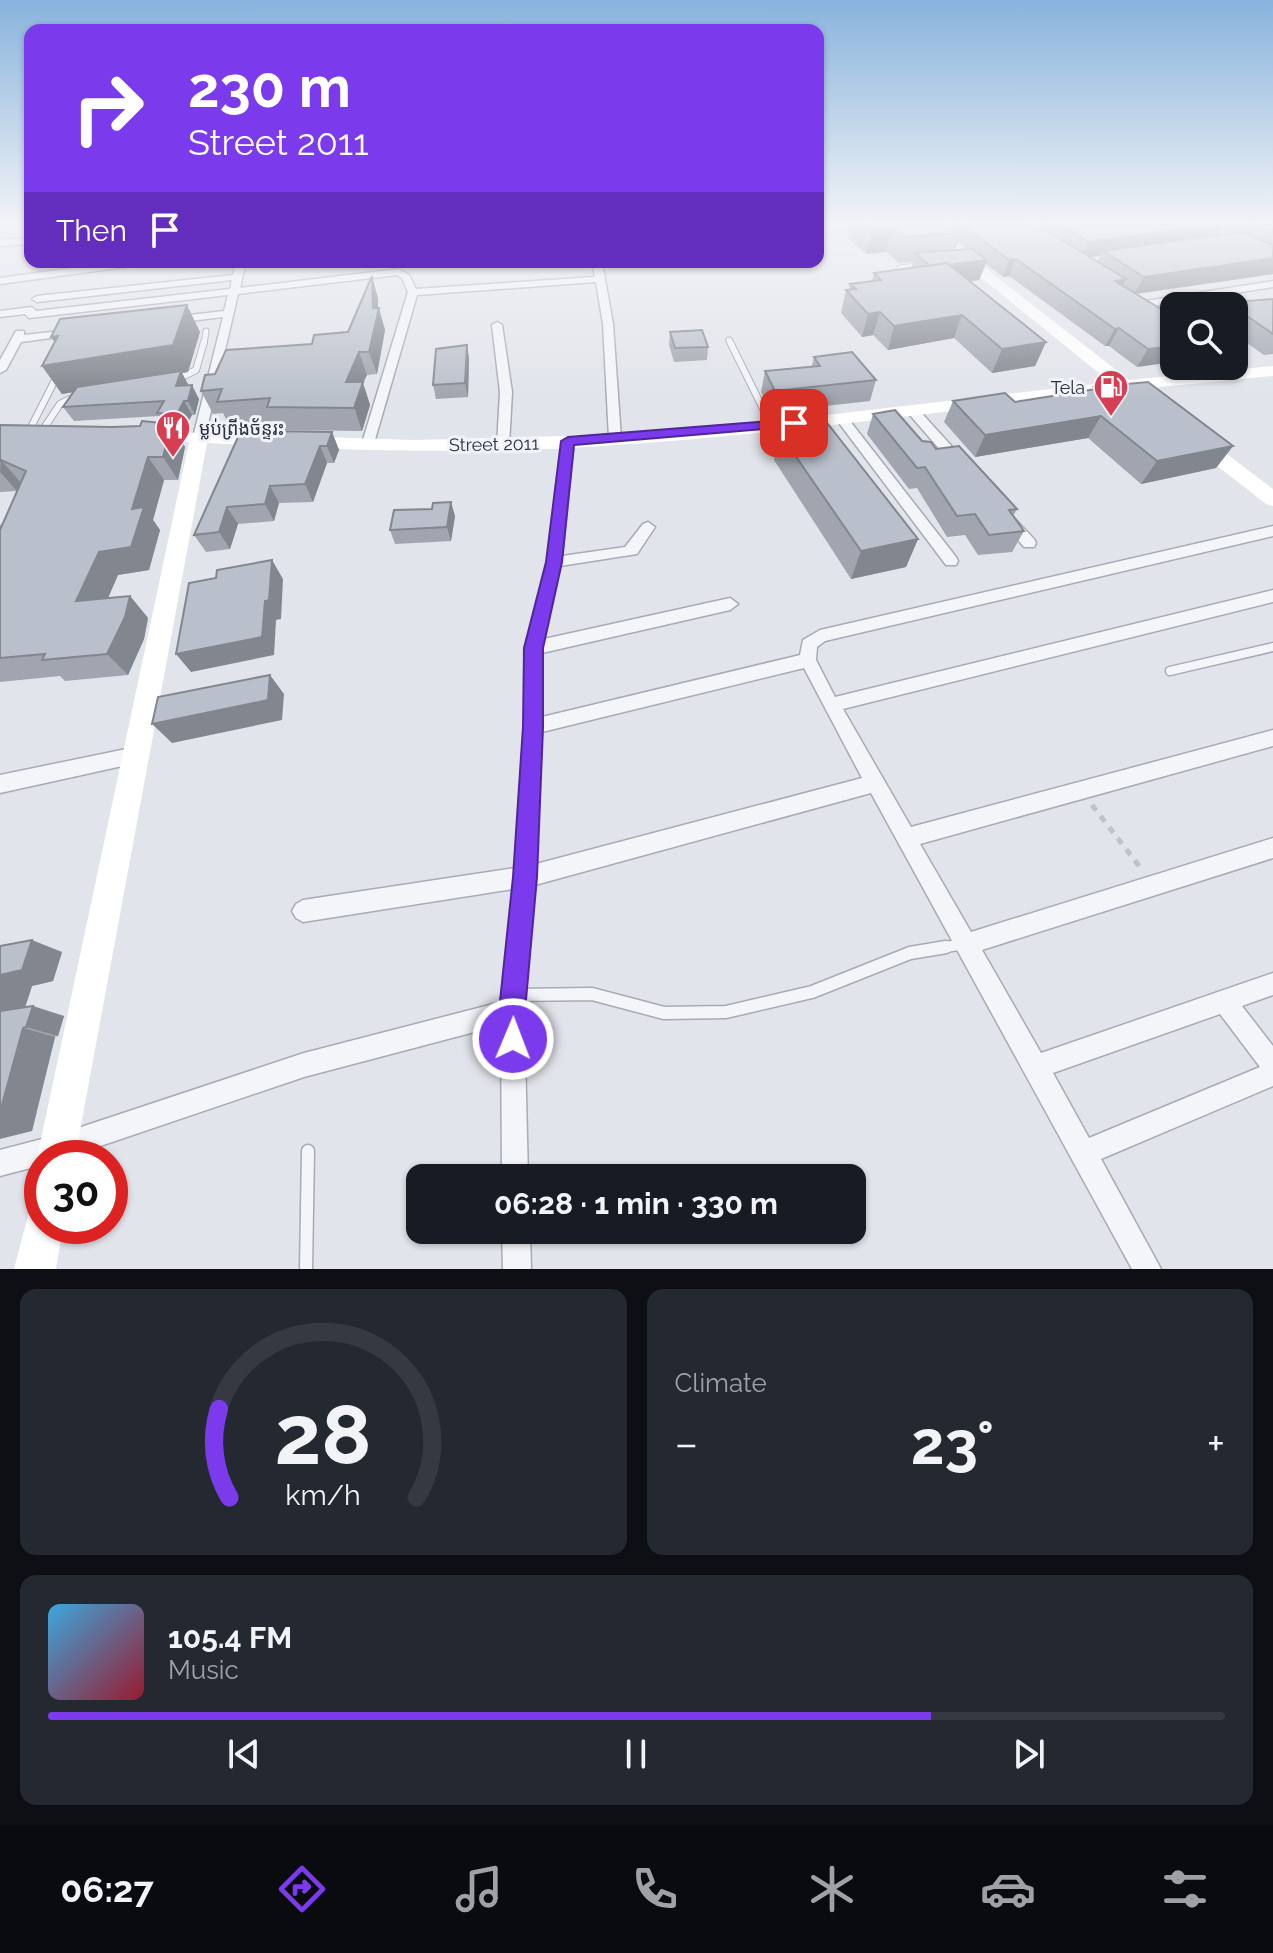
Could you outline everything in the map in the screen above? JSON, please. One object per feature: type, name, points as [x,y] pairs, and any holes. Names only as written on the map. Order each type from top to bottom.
[{"type":"main road","points":[[990,280],[1148,404]]},
{"type":"main road","name":"Street 2011","points":[[1248,370],[1273,371]]},
{"type":"main road","name":"Street 2011","points":[[121,434],[503,445],[842,419],[1168,380]]},
{"type":"main road","points":[[1185,432],[1273,499]]},
{"type":"main road","points":[[59,1140],[199,437]]},
{"type":"main road","points":[[35,1269],[40,1244]]},
{"type":"street","points":[[0,370],[47,280]]},
{"type":"street","points":[[37,299],[208,280]]},
{"type":"street","points":[[199,437],[236,280]]},
{"type":"street","points":[[0,314],[317,280]]},
{"type":"street","points":[[368,443],[413,292],[407,280]]},
{"type":"street","points":[[413,292],[582,280]]},
{"type":"street","points":[[600,280],[608,324],[615,438]]},
{"type":"street","points":[[1139,305],[1273,284]]},
{"type":"street","points":[[1126,297],[1155,316]]},
{"type":"street","points":[[167,321],[227,314]]},
{"type":"street","points":[[497,325],[506,392],[503,445]]},
{"type":"street","points":[[17,339],[77,332]]},
{"type":"street","points":[[913,411],[966,471]]},
{"type":"street","points":[[842,419],[951,561]]},
{"type":"street","points":[[515,1164],[513,1003],[525,877],[534,648],[554,562],[568,441]]},
{"type":"street","points":[[997,507],[1029,543]]},
{"type":"street","points":[[554,562],[632,550],[648,527]]},
{"type":"street","points":[[1147,1269],[831,705],[808,660],[809,644],[820,636],[1273,531]]},
{"type":"street","points":[[831,705],[1273,596]]},
{"type":"street","points":[[534,648],[730,604]]},
{"type":"street","points":[[533,727],[808,660]]},
{"type":"street","points":[[906,838],[1273,738]]},
{"type":"street","points":[[0,784],[136,755]]},
{"type":"street","points":[[303,911],[525,877],[875,783]]},
{"type":"street","points":[[966,944],[1273,848]]},
{"type":"street","points":[[1036,1067],[1273,984]]},
{"type":"street","points":[[1224,1001],[1273,1065]]},
{"type":"street","points":[[93,1140],[304,1065],[513,1003]]},
{"type":"street","points":[[1083,1153],[1273,1074]]},
{"type":"street","points":[[0,1163],[24,1159]]},
{"type":"street","points":[[516,1244],[517,1269]]},
{"type":"lane","points":[[169,381],[194,375],[206,331]]},
{"type":"lane","points":[[729,340],[771,425]]},
{"type":"lane","points":[[65,360],[36,431],[60,404],[82,394]]},
{"type":"lane","points":[[1170,671],[1273,647]]},
{"type":"lane","points":[[513,1003],[592,994],[664,1013],[726,1012],[812,992],[910,953],[966,944]]},
{"type":"lane","points":[[306,1269],[308,1151]]},
{"type":"path","points":[[1080,791],[1153,884]]},
{"type":"building","points":[[372,280],[373,308],[379,308],[369,352],[359,352],[346,382],[363,382],[354,408],[267,407],[270,398],[217,402],[222,389],[201,391],[205,375],[215,374],[226,350],[312,344],[314,335],[348,332]]},
{"type":"building","points":[[879,280],[969,280],[1046,342],[1002,349],[962,315],[894,326],[880,312],[868,314],[846,290],[856,289],[850,284]]},
{"type":"building","points":[[1046,280],[1119,280],[1115,281],[1160,308],[1160,348],[1148,349],[1119,328],[1115,329]]},
{"type":"building","points":[[1273,299],[1273,334],[1248,317],[1248,301]]},
{"type":"building","points":[[187,305],[173,345],[42,366],[58,336],[51,337],[60,319]]},
{"type":"building","points":[[702,330],[708,347],[675,348],[670,332]]},
{"type":"building","points":[[467,345],[465,383],[433,385],[436,349]]},
{"type":"building","points":[[852,352],[876,380],[775,391],[765,371],[820,366],[814,357]]},
{"type":"building","points":[[181,371],[176,386],[192,385],[188,401],[184,401],[177,414],[157,413],[164,401],[63,407],[77,387]]},
{"type":"building","points":[[1148,382],[1233,446],[1157,461],[1101,416],[985,435],[953,401],[1005,393],[1015,402],[1096,389],[1094,387]]},
{"type":"building","points":[[895,410],[922,441],[931,442],[936,449],[959,446],[1017,509],[1009,510],[1024,531],[989,535],[975,514],[957,516],[925,467],[917,468],[873,414]]},
{"type":"building","points":[[142,421],[171,424],[163,457],[148,457],[132,509],[144,507],[131,547],[99,552],[76,601],[130,596],[125,617],[107,654],[42,660],[45,654],[0,658],[0,530],[26,471],[0,462],[0,425],[113,427],[140,426]]},
{"type":"building","points":[[828,424],[918,539],[861,551],[779,432]]},
{"type":"building","points":[[265,431],[332,432],[327,446],[320,446],[305,484],[270,486],[265,504],[227,507],[219,532],[194,535],[238,437],[263,436]]},
{"type":"building","points":[[451,502],[447,527],[390,530],[394,510],[432,509],[433,503]]},
{"type":"building","points":[[272,560],[262,637],[176,654],[189,583],[216,578],[217,570]]},
{"type":"building","points":[[270,675],[268,700],[152,724],[158,697]]},
{"type":"building","points":[[32,940],[22,970],[0,975],[0,946]]},
{"type":"building","points":[[33,1006],[23,1028],[0,1112],[0,1011]]},
{"type":"place","name":"Tela","points":[[1111,418]]},
{"type":"place","name":"ម្លប់ព្រីងច័ន្ទរះ","points":[[173,459]]},
{"type":"route","points":[[513,1039],[512,1011],[525,877],[534,648],[554,562],[568,441],[794,423]]}]
